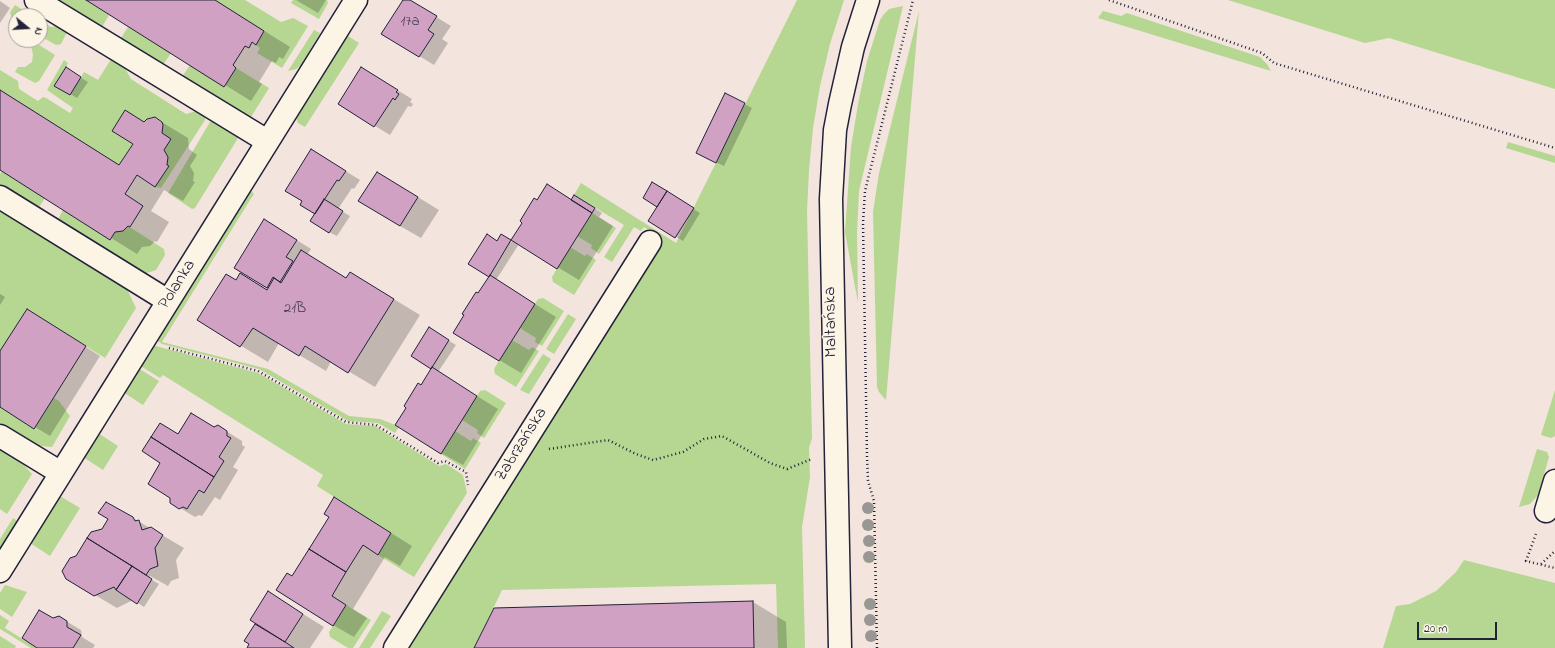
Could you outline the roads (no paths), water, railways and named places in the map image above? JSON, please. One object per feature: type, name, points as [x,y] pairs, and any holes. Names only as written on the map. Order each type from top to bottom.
[{"type":"street","points":[[36,0],[267,141]]},
{"type":"street","name":"Polanka","points":[[0,571],[356,0]]},
{"type":"street","name":"Maltańska","points":[[840,648],[831,199],[835,130],[853,47],[868,0]]},
{"type":"street","points":[[0,198],[168,301]]},
{"type":"street","name":"Zabrzańska","points":[[395,648],[650,242]]},
{"type":"street","points":[[0,436],[61,473]]},
{"type":"street","points":[[1546,511],[1555,481]]}]
